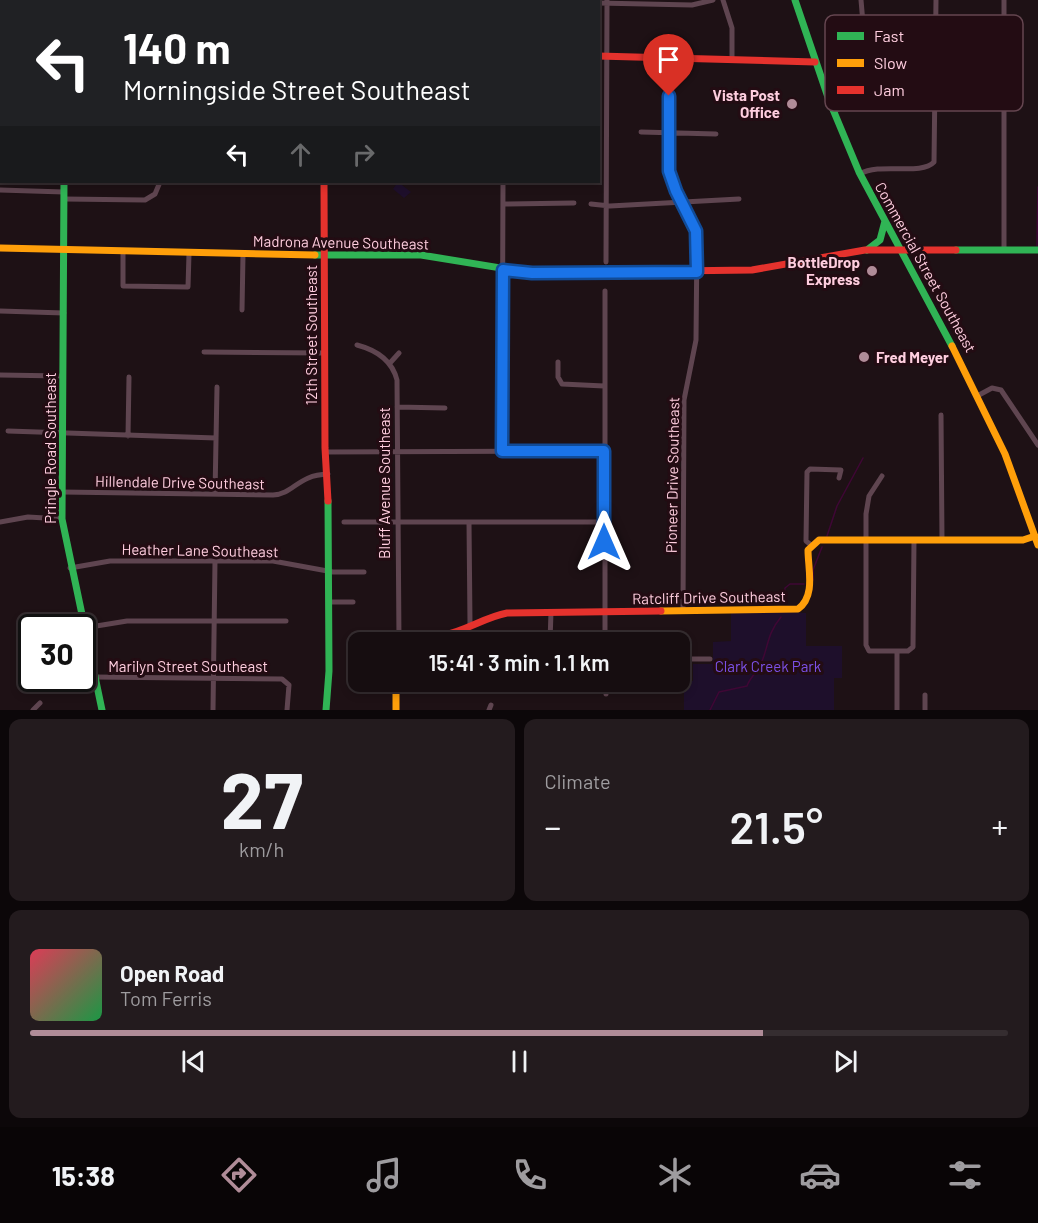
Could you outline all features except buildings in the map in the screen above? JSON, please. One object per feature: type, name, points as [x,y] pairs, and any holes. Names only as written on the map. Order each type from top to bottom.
[{"type":"main road","name":"Commercial Street Southeast","points":[[795,0],[825,88]]},
{"type":"main road","points":[[600,56],[815,62]]},
{"type":"main road","name":"Commercial Street Southeast","points":[[834,111],[860,174],[979,395],[1037,536],[1038,545]]},
{"type":"main road","name":"Pringle Road Southeast","points":[[64,183],[62,519],[81,614]]},
{"type":"main road","name":"12th Street Southeast","points":[[324,183],[326,710]]},
{"type":"main road","points":[[867,250],[880,240],[885,221]]},
{"type":"main road","name":"Madrona Avenue Southeast","points":[[0,248],[123,253],[429,256],[532,273],[697,272],[767,269],[844,252],[867,250],[1038,250]]},
{"type":"main road","points":[[811,545],[819,540],[1023,540],[1037,536]]},
{"type":"main road","name":"Ratcliff Drive Southeast","points":[[454,632],[501,613],[801,608],[808,595],[808,556],[811,545]]},
{"type":"main road","name":"12th Street Southeast","points":[[326,694],[329,679],[327,571]]},
{"type":"main road","name":"Pringle Road Southeast","points":[[96,685],[102,710]]},
{"type":"main road","points":[[396,692],[396,710]]},
{"type":"street","points":[[514,0],[524,0]]},
{"type":"street","points":[[606,262],[607,1],[692,5],[713,0]]},
{"type":"street","points":[[723,0],[732,28],[732,60]]},
{"type":"street","points":[[861,0],[862,15]]},
{"type":"street","points":[[936,0],[936,15]]},
{"type":"street","name":"Pioneer Drive Southeast","points":[[670,58],[670,177],[696,231],[697,272],[696,340],[684,400],[683,611]]},
{"type":"street","points":[[860,174],[872,168],[932,165],[935,158],[935,111]]},
{"type":"street","points":[[1004,111],[1004,250]]},
{"type":"street","points":[[641,132],[716,134]]},
{"type":"street","points":[[600,136],[607,136]]},
{"type":"street","points":[[0,190],[142,200],[152,197],[159,183]]},
{"type":"street","points":[[502,451],[503,183]]},
{"type":"street","points":[[591,204],[739,199]]},
{"type":"street","points":[[503,204],[574,203]]},
{"type":"street","points":[[123,253],[123,286],[188,287],[189,254]]},
{"type":"street","points":[[242,310],[243,255]]},
{"type":"street","points":[[605,291],[605,632]]},
{"type":"street","points":[[0,311],[64,313]]},
{"type":"street","points":[[357,345],[377,352],[390,363],[399,353]]},
{"type":"street","points":[[204,352],[324,353]]},
{"type":"street","points":[[558,362],[558,377],[562,384],[604,386]]},
{"type":"street","name":"Bluff Avenue Southeast","points":[[390,363],[397,380],[396,522],[399,632]]},
{"type":"street","points":[[0,375],[62,376]]},
{"type":"street","points":[[128,436],[129,377]]},
{"type":"street","points":[[215,494],[217,387]]},
{"type":"street","points":[[979,395],[992,388],[1000,390],[1038,445]]},
{"type":"street","points":[[397,407],[445,408]]},
{"type":"street","points":[[941,415],[942,540]]},
{"type":"street","points":[[8,431],[216,438]]},
{"type":"street","points":[[325,452],[604,451]]},
{"type":"street","points":[[811,545],[806,541],[807,472],[810,469],[841,470],[839,478]]},
{"type":"street","name":"Hillendale Drive Southeast","points":[[62,492],[281,495],[305,478],[326,474]]},
{"type":"street","points":[[882,476],[867,504],[867,649],[897,652],[912,649],[914,540]]},
{"type":"street","points":[[0,522],[28,517],[62,519]]},
{"type":"street","points":[[344,522],[604,522]]},
{"type":"street","points":[[469,522],[470,624]]},
{"type":"street","name":"Heather Lane Southeast","points":[[70,568],[110,561],[273,561],[327,571],[364,572]]},
{"type":"street","points":[[213,710],[215,561]]},
{"type":"street","points":[[329,602],[353,602]]},
{"type":"street","points":[[550,612],[550,632]]},
{"type":"street","points":[[96,626],[127,621],[286,621]]},
{"type":"street","points":[[897,652],[897,710]]},
{"type":"street","points":[[690,659],[710,659]]},
{"type":"street","name":"Marilyn Street Southeast","points":[[96,677],[286,680],[290,685],[287,710]]},
{"type":"street","points":[[925,695],[925,710]]},
{"type":"street","points":[[33,710],[40,703]]},
{"type":"green space","points":[[399,183],[411,192],[404,198],[393,189]]},
{"type":"green space","name":"Clark Creek Park","points":[[775,611],[806,613],[806,646],[842,646],[842,678],[834,678],[834,710],[684,710],[684,692],[690,692],[690,681],[693,681],[693,664],[713,664],[713,642],[731,641],[731,613]]},
{"type":"waterway","points":[[1037,246],[1038,187]]},
{"type":"waterway","points":[[827,536],[837,506],[863,458]]},
{"type":"waterway","points":[[813,580],[813,570],[822,547]]},
{"type":"waterway","points":[[784,599],[785,588],[790,584],[804,584]]},
{"type":"waterway","points":[[710,710],[719,692],[747,686],[760,666],[770,635],[781,617]]},
{"type":"traffic: fast","points":[[795,0],[825,88]]},
{"type":"traffic: fast","points":[[834,111],[859,172],[952,346]]},
{"type":"traffic: fast","points":[[64,183],[62,519],[102,710]]},
{"type":"traffic: fast","points":[[867,250],[880,240],[885,221]]},
{"type":"traffic: fast","points":[[956,250],[1038,250]]},
{"type":"traffic: fast","points":[[315,255],[421,255],[532,273],[594,272]]},
{"type":"traffic: fast","points":[[326,710],[329,671],[328,501]]},
{"type":"traffic: slow","points":[[0,248],[315,255]]},
{"type":"traffic: slow","points":[[952,346],[1005,454],[1038,545]]},
{"type":"traffic: slow","points":[[661,611],[798,609],[804,604],[809,590],[808,550],[819,540],[1023,540],[1035,536]]},
{"type":"traffic: slow","points":[[396,692],[396,710]]},
{"type":"traffic: jam","points":[[600,56],[815,62]]},
{"type":"traffic: jam","points":[[324,183],[325,448],[328,501]]},
{"type":"traffic: jam","points":[[594,272],[752,270],[865,250],[956,250]]},
{"type":"traffic: jam","points":[[455,632],[507,613],[661,611]]},
{"type":"place","name":"Vista Post Office","points":[[792,104]]},
{"type":"place","name":"BottleDrop Express","points":[[872,271]]},
{"type":"place","name":"Fred Meyer","points":[[864,357]]},
{"type":"route","points":[[604,542],[604,451],[502,451],[503,270],[519,273],[697,272],[696,231],[672,183],[669,171],[669,96]]}]
